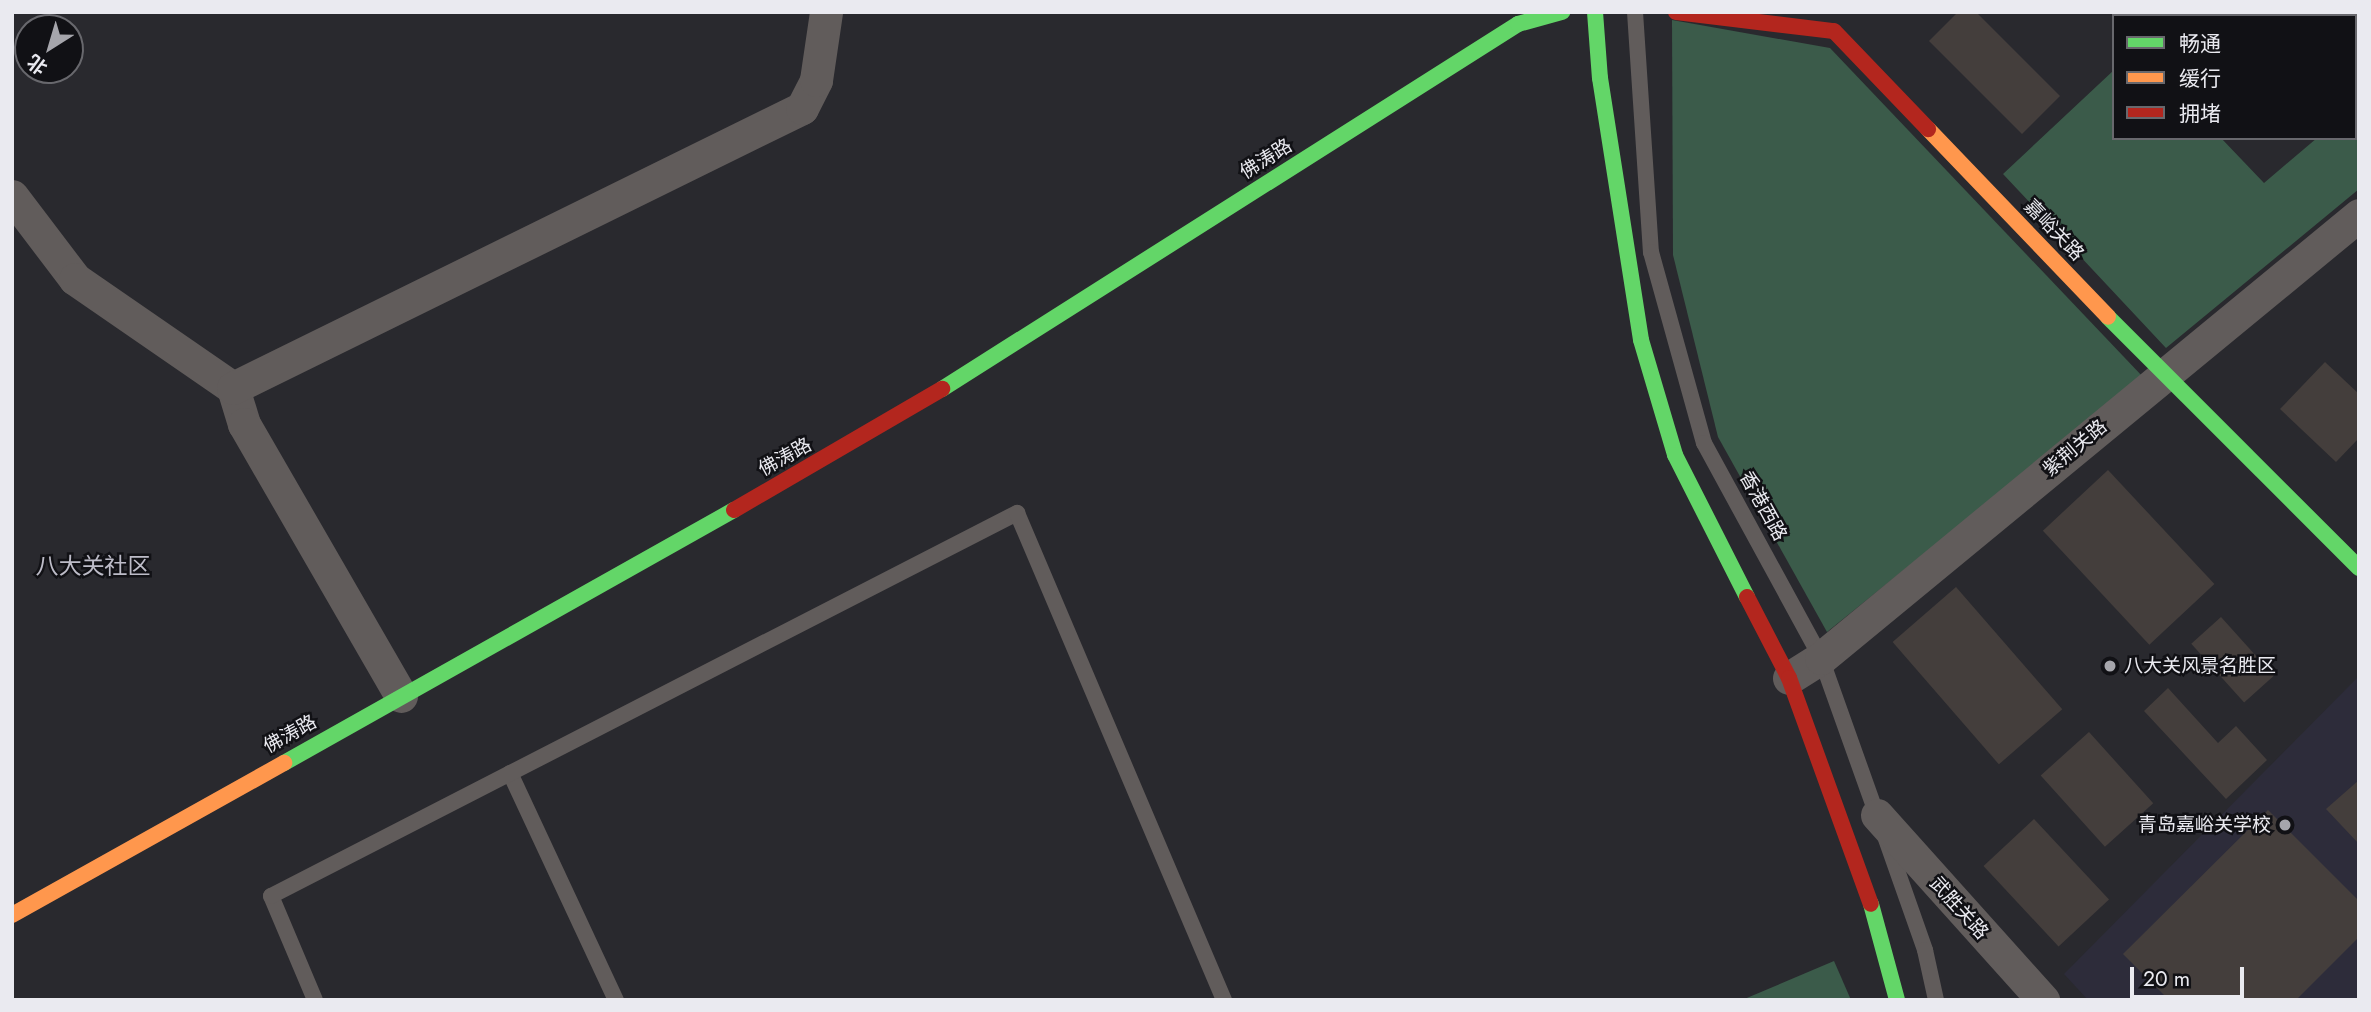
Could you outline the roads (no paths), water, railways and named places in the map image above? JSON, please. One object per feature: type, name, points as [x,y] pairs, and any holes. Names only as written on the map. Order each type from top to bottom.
[{"type":"street","points":[[233,388],[802,108],[816,80],[826,12]]},
{"type":"street","name":"佛涛路","points":[[12,915],[889,423],[1518,24],[1562,12]]},
{"type":"street","points":[[1595,12],[1600,78],[1641,340],[1675,455],[1789,678],[1884,939],[1897,1000]]},
{"type":"street","name":"嘉峪关路","points":[[1676,12],[1834,31],[2164,375],[2359,568]]},
{"type":"street","points":[[12,196],[75,279],[233,388],[244,424],[401,696]]},
{"type":"street","name":"紫荆关路","points":[[1789,678],[1821,658],[2359,215]]},
{"type":"street","name":"武胜关路","points":[[1877,815],[2043,1000]]},
{"type":"lane","name":"香港西路","points":[[1635,12],[1651,252],[1704,443],[1821,658],[1926,950],[1936,1000]]},
{"type":"lane","points":[[314,1000],[271,896],[1017,513],[1224,1000]]},
{"type":"lane","points":[[510,773],[616,1000]]},
{"type":"place","name":"八大关风景名胜区","points":[[2110,666]]},
{"type":"place","name":"青岛嘉峪关学校","points":[[2285,825]]},
{"type":"district","name":"八大关社区","points":[[93,566]]}]
